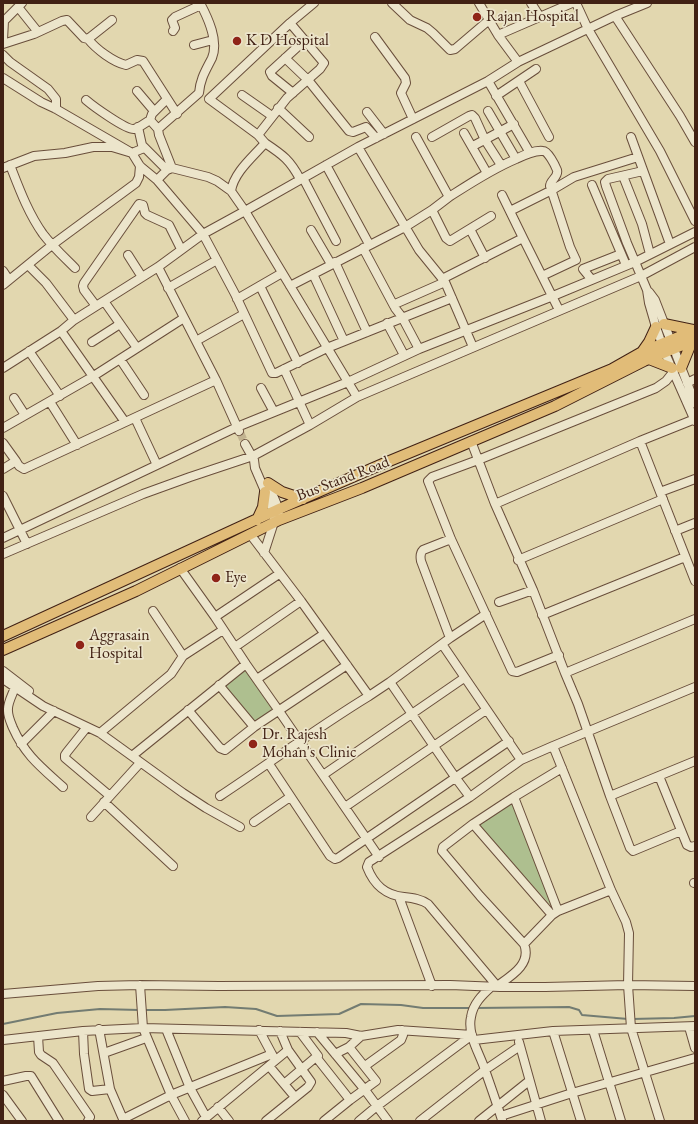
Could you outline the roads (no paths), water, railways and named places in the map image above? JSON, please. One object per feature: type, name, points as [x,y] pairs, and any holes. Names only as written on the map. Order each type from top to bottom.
[{"type":"main road","points":[[660,326],[694,335],[676,369],[646,356],[649,342],[660,326]]},
{"type":"main road","name":"Bus Stand Road","points":[[3,650],[136,590],[250,534],[303,498],[694,335]]},
{"type":"main road","name":"Bus Stand Road","points":[[3,636],[257,520],[276,516],[362,488],[555,406],[646,356]]},
{"type":"main road","points":[[257,520],[263,507],[267,487],[303,498]]},
{"type":"street","points":[[209,99],[290,23],[314,3]]},
{"type":"street","points":[[392,3],[410,20],[427,28],[450,50],[455,49],[489,20]]},
{"type":"street","points":[[479,3],[498,35],[518,62]]},
{"type":"street","points":[[531,3],[540,17]]},
{"type":"street","points":[[498,35],[572,3]]},
{"type":"street","points":[[576,3],[588,29],[657,146],[695,221]]},
{"type":"street","points":[[3,368],[61,331],[74,320],[158,267],[181,248],[203,234],[358,147],[488,81],[518,62],[615,16],[647,3]]},
{"type":"street","points":[[158,129],[200,93],[200,82],[213,53],[213,40],[210,27],[201,4],[175,17],[172,20],[175,28],[172,31]]},
{"type":"street","points":[[3,40],[4,21],[20,5],[38,32]]},
{"type":"street","points":[[615,16],[680,116],[695,142]]},
{"type":"street","points":[[3,44],[67,20],[84,38],[88,39],[101,52],[120,63],[126,65],[137,60],[143,61],[177,114]]},
{"type":"street","points":[[88,39],[112,20]]},
{"type":"street","points":[[258,135],[278,108],[320,69],[324,63],[290,23]]},
{"type":"street","points":[[375,37],[405,78],[406,83],[401,93],[413,119]]},
{"type":"street","points":[[194,45],[213,40]]},
{"type":"street","points":[[293,93],[272,76],[270,72],[305,40]]},
{"type":"street","points":[[3,55],[10,62],[48,89],[54,97],[56,109]]},
{"type":"street","points":[[285,58],[308,80],[349,131],[353,132],[366,127],[376,138]]},
{"type":"street","points":[[496,96],[536,69]]},
{"type":"street","points":[[3,78],[41,102],[56,109],[132,153],[140,166],[157,180],[203,234],[237,298],[272,373],[274,374],[327,348],[452,298]]},
{"type":"street","points":[[488,81],[530,153]]},
{"type":"street","points":[[519,81],[549,137]]},
{"type":"street","points":[[137,91],[154,111]]},
{"type":"street","points":[[200,93],[258,135],[265,143],[287,159],[301,179],[336,240]]},
{"type":"street","points":[[242,95],[272,116]]},
{"type":"street","points":[[86,100],[128,128],[134,129],[150,120],[154,111],[167,99]]},
{"type":"street","points":[[278,108],[309,137]]},
{"type":"street","points":[[488,111],[516,159]]},
{"type":"street","points":[[367,112],[384,134]]},
{"type":"street","points":[[432,137],[469,116],[472,116],[501,165]]},
{"type":"street","points":[[150,120],[158,129],[170,169]]},
{"type":"street","points":[[473,146],[514,124]]},
{"type":"street","points":[[138,128],[144,148],[170,169],[208,177],[217,181],[231,191],[246,211],[357,397]]},
{"type":"street","points":[[464,133],[473,146],[487,173]]},
{"type":"street","points":[[416,137],[448,197]]},
{"type":"street","points":[[631,137],[670,244]]},
{"type":"street","points":[[231,191],[236,175],[265,143]]},
{"type":"street","points":[[75,268],[52,245],[31,214],[6,166],[34,156],[65,153],[93,147],[112,147],[132,153],[144,148]]},
{"type":"street","points":[[358,147],[419,250],[444,280],[473,347]]},
{"type":"street","points":[[290,286],[405,226],[432,210],[448,197],[501,165],[530,153],[545,151],[558,172],[550,184],[570,247],[576,260],[542,276]]},
{"type":"street","points":[[510,211],[580,174],[638,157]]},
{"type":"street","points":[[326,165],[394,306],[402,317],[418,349]]},
{"type":"street","points":[[3,271],[6,282],[52,245],[136,183],[139,177],[140,166]]},
{"type":"street","points":[[157,180],[170,169]]},
{"type":"street","points":[[495,504],[640,441],[695,420],[660,326],[654,300],[640,276],[605,182],[608,179],[643,171]]},
{"type":"street","points":[[623,176],[642,224],[650,254]]},
{"type":"street","points":[[592,185],[626,265]]},
{"type":"street","points":[[502,195],[559,310]]},
{"type":"street","points":[[96,306],[83,288],[84,283],[139,204],[143,205],[147,216],[170,226],[181,248]]},
{"type":"street","points":[[432,210],[448,240],[452,240],[470,230],[491,216]]},
{"type":"street","points":[[311,230],[333,263],[367,332]]},
{"type":"street","points":[[470,230],[485,258]]},
{"type":"street","points":[[3,538],[157,465],[274,412],[348,382],[418,349],[635,262],[695,232]]},
{"type":"street","points":[[394,306],[397,303],[523,238]]},
{"type":"street","points":[[3,554],[143,494],[190,477],[253,458],[357,397],[640,276],[695,247]]},
{"type":"street","points":[[592,280],[583,269],[621,254]]},
{"type":"street","points":[[128,255],[142,277]]},
{"type":"street","points":[[168,288],[217,260]]},
{"type":"street","points":[[28,264],[46,283],[74,320]]},
{"type":"street","points":[[158,267],[216,380],[239,429]]},
{"type":"street","points":[[237,298],[282,273]]},
{"type":"street","points":[[313,274],[344,341]]},
{"type":"street","points":[[260,286],[298,363]]},
{"type":"street","points":[[104,301],[137,348]]},
{"type":"street","points":[[196,341],[244,314]]},
{"type":"street","points":[[3,428],[92,377],[184,318]]},
{"type":"street","points":[[387,323],[404,355]]},
{"type":"street","points":[[92,342],[120,324]]},
{"type":"street","points":[[61,331],[125,422]]},
{"type":"street","points":[[29,351],[60,396]]},
{"type":"street","points":[[120,359],[144,395]]},
{"type":"street","points":[[284,369],[310,425]]},
{"type":"street","points":[[676,369],[687,382],[695,403]]},
{"type":"street","points":[[559,655],[514,673],[510,668],[451,539],[428,481],[432,477],[656,388],[666,381],[676,369]]},
{"type":"street","points":[[687,382],[695,378]]},
{"type":"street","points":[[3,443],[19,466],[24,469],[216,380]]},
{"type":"street","points":[[261,388],[274,412]]},
{"type":"street","points":[[14,398],[25,415]]},
{"type":"street","points":[[50,402],[77,445]]},
{"type":"street","points":[[135,418],[157,465]]},
{"type":"street","points":[[470,441],[518,560],[533,590],[559,655],[630,848],[633,851],[681,832]]},
{"type":"street","points":[[640,441],[685,557],[693,569],[695,581]]},
{"type":"street","points":[[245,444],[253,458],[255,468],[267,487],[276,516],[266,555]]},
{"type":"street","points":[[3,469],[16,460]]},
{"type":"street","points":[[518,560],[661,496],[695,479]]},
{"type":"street","points":[[3,496],[27,544]]},
{"type":"street","points":[[675,531],[695,523]]},
{"type":"street","points":[[250,534],[301,601],[369,696]]},
{"type":"street","points":[[450,638],[420,556],[423,550],[451,539]]},
{"type":"street","points":[[542,615],[685,557]]},
{"type":"street","points":[[180,568],[379,857]]},
{"type":"street","points":[[215,617],[279,574]]},
{"type":"street","points":[[499,602],[533,590]]},
{"type":"street","points":[[235,646],[301,601]]},
{"type":"street","points":[[153,611],[183,656]]},
{"type":"street","points":[[220,796],[390,682],[450,638],[486,614]]},
{"type":"street","points":[[565,673],[695,619]]},
{"type":"street","points":[[100,733],[171,674],[183,656],[223,630]]},
{"type":"street","points":[[257,679],[324,634]]},
{"type":"street","points":[[442,644],[486,710],[522,760]]},
{"type":"street","points":[[132,756],[246,664]]},
{"type":"street","points":[[188,710],[223,749],[228,749],[254,727],[347,665]]},
{"type":"street","points":[[3,671],[30,692],[35,700]]},
{"type":"street","points":[[323,775],[464,678]]},
{"type":"street","points":[[3,679],[54,711],[100,733],[140,763],[206,808],[240,827]]},
{"type":"street","points":[[390,682],[455,777],[470,796]]},
{"type":"street","points":[[219,685],[254,727]]},
{"type":"street","points":[[15,687],[7,709],[21,744],[33,760],[63,786]]},
{"type":"street","points":[[496,987],[428,904],[419,899],[392,895],[381,889],[368,871],[367,864],[522,760],[695,687]]},
{"type":"street","points":[[345,807],[486,710]]},
{"type":"street","points":[[21,744],[54,711]]},
{"type":"street","points":[[87,727],[65,755],[66,758],[110,796]]},
{"type":"street","points":[[268,764],[333,858],[338,858],[509,741]]},
{"type":"street","points":[[553,746],[611,890],[626,922],[629,933],[628,985],[631,1025],[660,1121]]},
{"type":"street","points":[[610,796],[695,761]]},
{"type":"street","points":[[91,817],[140,763]]},
{"type":"street","points":[[562,768],[473,824],[443,847],[442,851],[442,853],[524,944],[526,949],[526,954],[522,965],[517,971],[479,998],[471,1016],[470,1024],[473,1038],[502,1119],[536,1104],[695,1058]]},
{"type":"street","points":[[659,776],[681,832],[689,847],[695,846]]},
{"type":"street","points":[[254,822],[290,797]]},
{"type":"street","points":[[514,797],[555,913]]},
{"type":"street","points":[[104,802],[173,866]]},
{"type":"street","points":[[473,824],[555,913]]},
{"type":"street","points":[[524,944],[555,913],[611,890]]},
{"type":"street","points":[[399,896],[432,986]]},
{"type":"street","points":[[3,994],[98,986],[140,985],[545,988],[628,985],[695,986]]},
{"type":"street","points":[[140,985],[143,1028],[146,1038],[184,1121]]},
{"type":"street","points":[[3,1040],[83,1031],[143,1028],[346,1033],[361,1036],[402,1030],[473,1038],[517,1036],[553,1031],[593,1030],[631,1025],[692,1026],[695,1048]]},
{"type":"street","points":[[166,1029],[204,1119],[272,1060],[288,1050]]},
{"type":"street","points":[[99,1030],[110,1089],[122,1120],[171,1095],[272,1060]]},
{"type":"street","points":[[259,1030],[284,1084],[295,1098]]},
{"type":"street","points":[[365,1066],[401,1040],[402,1030]]},
{"type":"street","points":[[593,1030],[621,1121]]},
{"type":"street","points":[[83,1031],[84,1054],[89,1089],[92,1091],[110,1089]]},
{"type":"street","points":[[266,1121],[310,1085],[310,1079],[288,1050],[280,1031]]},
{"type":"street","points":[[553,1031],[581,1121]]},
{"type":"street","points":[[300,1032],[350,1100]]},
{"type":"street","points":[[317,1032],[365,1090],[388,1121]]},
{"type":"street","points":[[38,1036],[39,1052],[53,1063],[90,1117],[88,1121]]},
{"type":"street","points":[[284,1084],[317,1056],[349,1046],[361,1036]]},
{"type":"street","points":[[517,1036],[541,1121]]},
{"type":"street","points":[[104,1053],[146,1038]]},
{"type":"street","points":[[359,1121],[377,1106],[473,1038]]},
{"type":"street","points":[[324,1121],[376,1081],[349,1046]]},
{"type":"street","points":[[420,1121],[485,1070],[520,1046]]},
{"type":"street","points":[[3,1081],[31,1076],[59,1121]]},
{"type":"street","points":[[479,1121],[530,1081]]},
{"type":"street","points":[[3,1095],[22,1121]]},
{"type":"street","points":[[218,1107],[229,1121]]},
{"type":"waterway","points":[[144,1010],[225,1007],[256,1009],[277,1016],[339,1014],[361,1004],[401,1005],[423,1008],[471,1008]]},
{"type":"waterway","points":[[476,1008],[569,1007],[579,1010],[582,1015],[628,1019]]},
{"type":"waterway","points":[[3,1024],[57,1013],[100,1009],[139,1010]]},
{"type":"waterway","points":[[632,1019],[695,1016]]},
{"type":"tunnel","points":[[240,432],[245,444]]},
{"type":"place","name":"Rajan Hospital","points":[[477,17]]},
{"type":"place","name":"K D Hospital","points":[[237,41]]},
{"type":"place","name":"Eye","points":[[216,578]]},
{"type":"place","name":"Aggrasain Hospital","points":[[80,645]]},
{"type":"place","name":"Dr. Rajesh Mohan's Clinic","points":[[253,744]]}]
